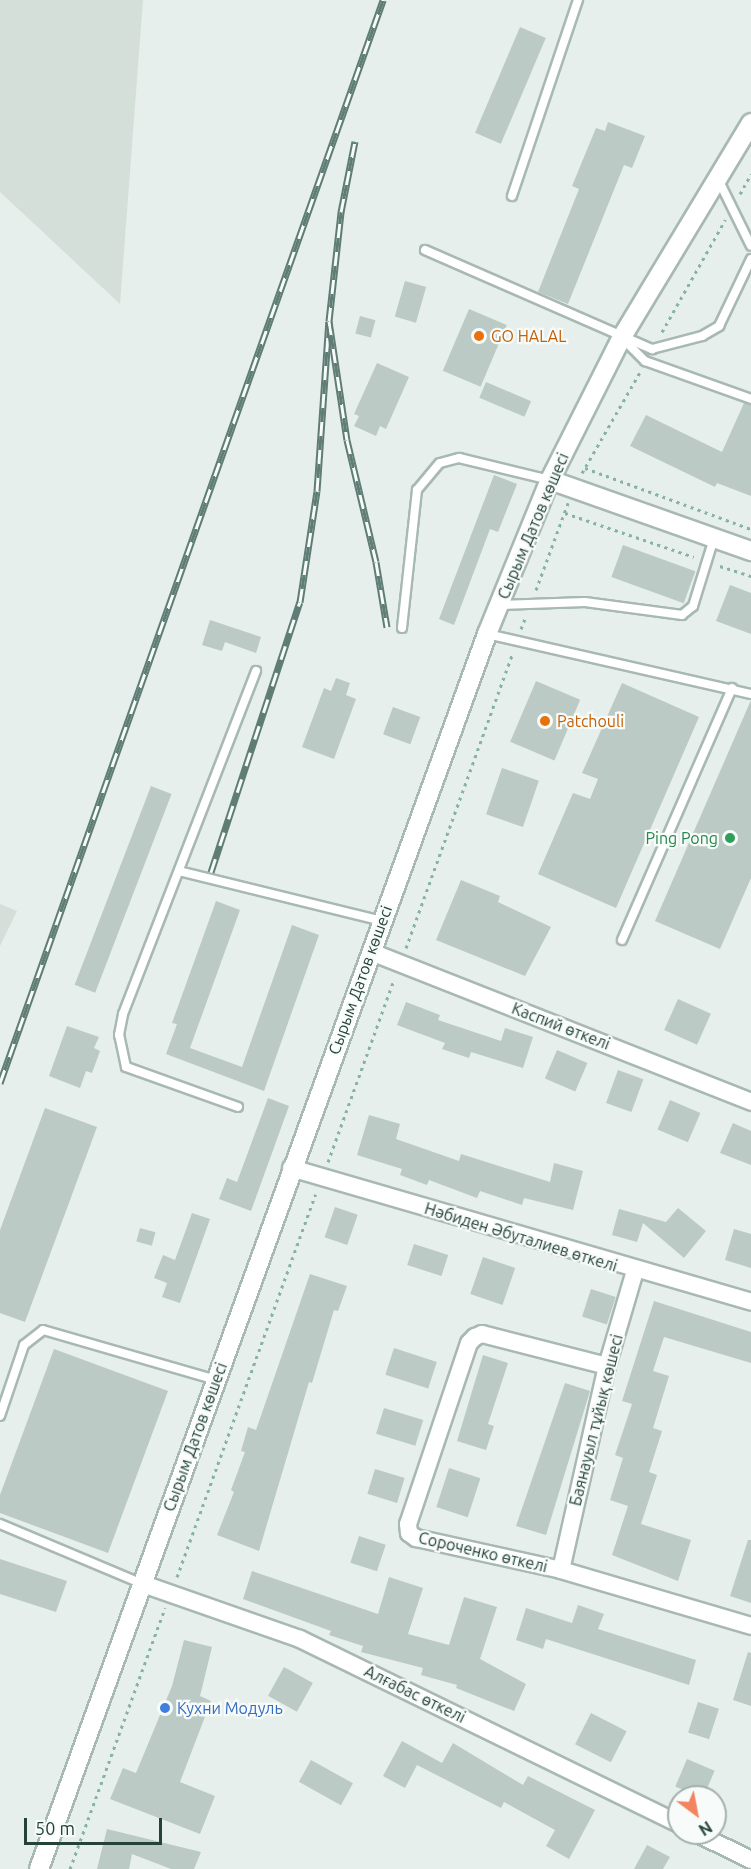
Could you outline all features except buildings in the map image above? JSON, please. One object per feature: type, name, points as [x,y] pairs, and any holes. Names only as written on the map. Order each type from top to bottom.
[{"type":"main road","name":"Сырым Датов көшесі","points":[[39,1869],[291,1168],[487,634],[550,480],[622,337],[719,181],[751,123]]},
{"type":"main road","points":[[550,480],[751,551]]},
{"type":"street","name":"Каспий өткелі","points":[[371,952],[751,1102]]},
{"type":"street","name":"Нәбиден Әбуталиев өткелі","points":[[291,1168],[635,1271],[751,1302]]},
{"type":"street","name":"Баянауыл тұйық көшесі","points":[[561,1570],[607,1366],[635,1271]]},
{"type":"street","name":"Сороченко өткелі","points":[[607,1366],[482,1334],[469,1342],[408,1524],[409,1533],[416,1538],[561,1570],[751,1626]]},
{"type":"street","name":"Алғабас өткелі","points":[[143,1584],[300,1639],[667,1818]]},
{"type":"street","points":[[720,1845],[751,1860]]},
{"type":"lane","points":[[512,196],[578,0]]},
{"type":"lane","points":[[719,181],[751,245]]},
{"type":"lane","points":[[425,250],[652,349],[702,336],[719,326],[751,259]]},
{"type":"lane","points":[[622,337],[645,361],[751,399]]},
{"type":"lane","points":[[402,627],[417,490],[440,463],[459,458],[550,480]]},
{"type":"lane","points":[[499,605],[585,602],[682,615],[693,606],[714,537]]},
{"type":"lane","points":[[487,634],[516,644],[732,688],[751,694]]},
{"type":"lane","points":[[238,1107],[126,1067],[119,1035],[123,1014],[256,671]]},
{"type":"lane","points":[[622,940],[732,688]]},
{"type":"lane","points":[[179,871],[382,921]]},
{"type":"lane","points":[[0,1416],[24,1345],[43,1330],[216,1380]]},
{"type":"lane","points":[[0,1524],[143,1584]]},
{"type":"path","points":[[652,349],[751,174]]},
{"type":"path","points":[[70,1869],[574,488],[645,361]]},
{"type":"path","points":[[585,468],[751,529]]},
{"type":"path","points":[[565,513],[751,576]]},
{"type":"shaded area","points":[[0,0],[143,0],[120,304],[0,192]]},
{"type":"shaded area","points":[[0,904],[17,911],[0,946]]},
{"type":"railway","points":[[0,1083],[383,0]]},
{"type":"railway","points":[[329,321],[341,212],[355,141]]},
{"type":"railway","points":[[211,872],[300,602],[317,491],[329,321],[347,440],[376,562],[387,627]]},
{"type":"place","name":"GO HALAL","points":[[479,336]]},
{"type":"place","name":"Patchouli","points":[[545,721]]},
{"type":"place","name":"Ping Pong","points":[[730,838]]},
{"type":"place","name":"Кухни Модуль","points":[[165,1708]]}]
